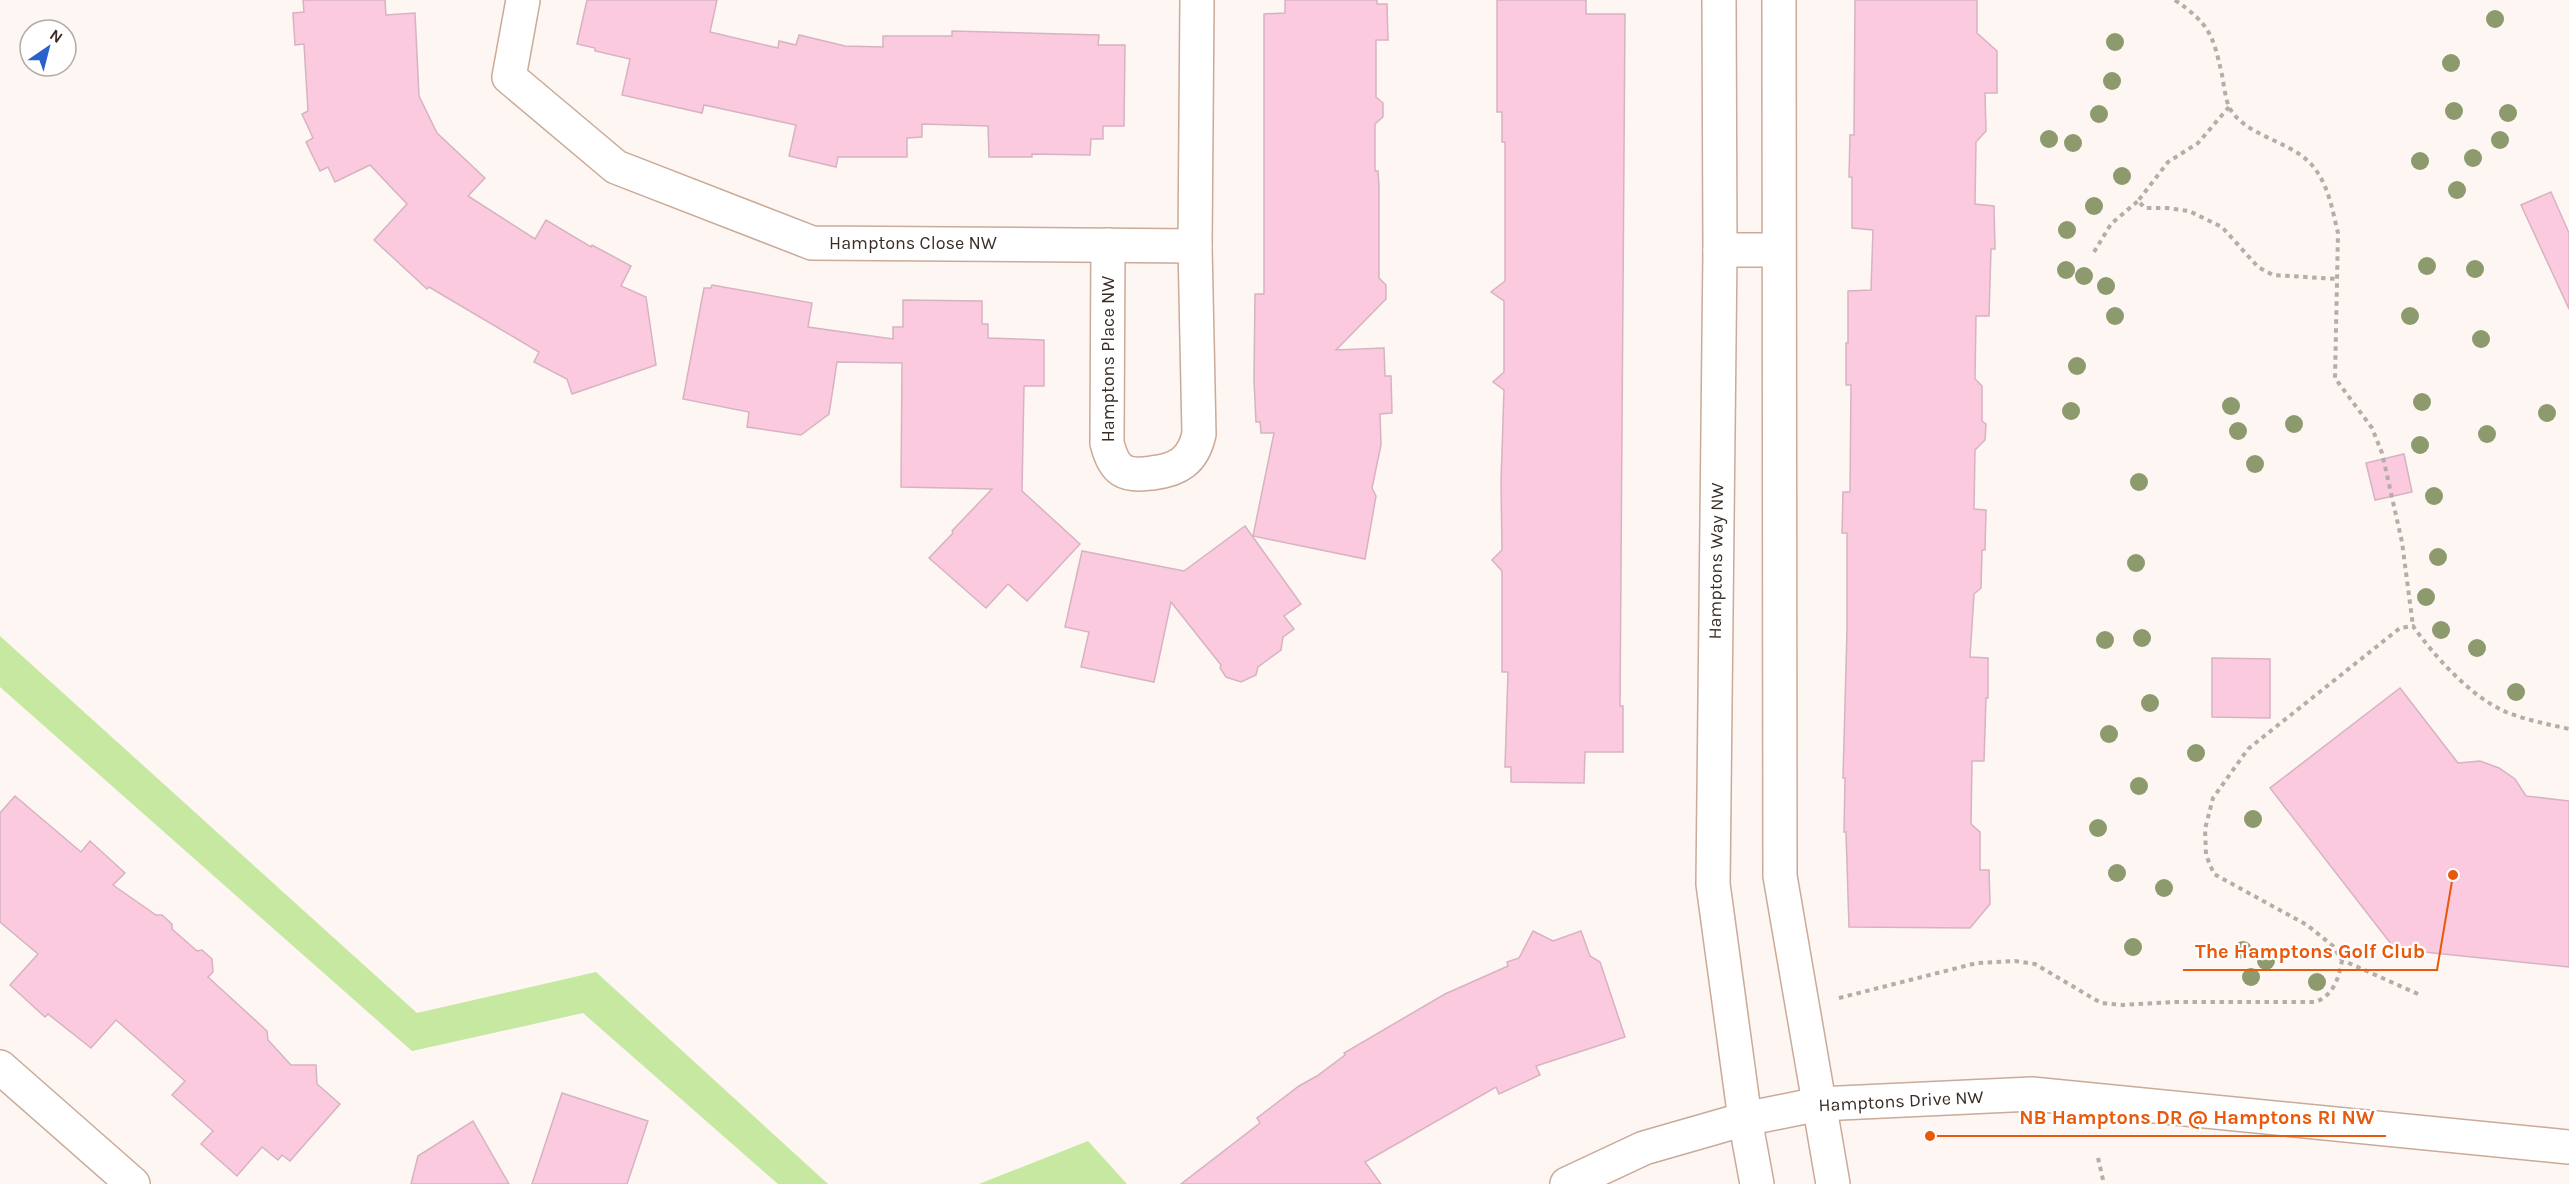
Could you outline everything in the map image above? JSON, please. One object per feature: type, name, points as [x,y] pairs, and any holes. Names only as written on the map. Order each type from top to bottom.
[{"type":"street","name":"Hamptons Close NW","points":[[523,0],[509,77],[616,167],[812,243],[1195,246]]},
{"type":"street","points":[[1195,246],[1197,0]]},
{"type":"street","name":"Hamptons Way NW","points":[[1719,0],[1720,250],[1713,884],[1745,1119],[1757,1184]]},
{"type":"street","points":[[1779,0],[1780,876],[1833,1184]]},
{"type":"street","name":"Hamptons Place NW","points":[[1108,245],[1107,443],[1111,457],[1117,466],[1133,476],[1170,471],[1191,455],[1196,446],[1199,434],[1195,246]]},
{"type":"street","points":[[1720,250],[1778,250]]},
{"type":"street","points":[[0,1067],[133,1184]]},
{"type":"street","name":"Hamptons Drive NW","points":[[1567,1184],[1644,1148],[1745,1119],[1819,1104],[2032,1094],[2569,1147]]},
{"type":"path","points":[[2175,0],[2204,23],[2213,42],[2229,107],[2239,120],[2308,162],[2318,174],[2334,210],[2338,233],[2335,378],[2372,428],[2382,453],[2402,542],[2413,626],[2472,691],[2504,711],[2536,722],[2569,729]]},
{"type":"path","points":[[2094,252],[2111,224],[2138,201],[2168,162],[2198,143],[2229,107]]},
{"type":"path","points":[[2138,201],[2145,208],[2189,211],[2222,227],[2258,267],[2273,275],[2338,279]]},
{"type":"path","points":[[2413,626],[2400,628],[2248,749],[2213,798],[2205,829],[2205,855],[2214,874],[2307,926],[2333,946],[2342,960],[2418,994]]},
{"type":"path","points":[[1830,1000],[1977,963],[2015,961],[2035,964],[2101,1003],[2123,1005],[2174,1002],[2316,1002],[2327,997],[2339,976],[2342,960]]},
{"type":"path","points":[[2098,1158],[2104,1184]]},
{"type":"green space","points":[[0,636],[417,1013],[596,972],[828,1184],[778,1184],[583,1013],[412,1051],[0,687]]},
{"type":"green space","points":[[1088,1141],[1127,1184],[979,1184]]},
{"type":"building","points":[[303,0],[385,0],[386,15],[415,13],[419,96],[437,133],[485,178],[468,196],[535,239],[546,220],[591,247],[592,245],[631,266],[621,286],[646,297],[656,365],[572,394],[567,379],[534,362],[539,352],[429,287],[427,289],[374,240],[407,204],[370,165],[335,182],[328,167],[320,171],[306,142],[313,138],[302,114],[308,111],[304,44],[295,45],[293,13],[304,12]]},
{"type":"building","points":[[587,0],[717,0],[710,32],[778,48],[779,41],[796,45],[799,35],[845,46],[883,47],[883,36],[952,36],[952,31],[1099,35],[1098,45],[1125,45],[1124,126],[1103,126],[1103,139],[1091,139],[1090,155],[1032,154],[1032,157],[989,157],[988,126],[922,124],[922,137],[907,138],[907,157],[838,157],[836,167],[789,156],[796,125],[704,105],[702,113],[622,95],[630,59],[595,51],[595,48],[577,44]]},
{"type":"building","points":[[1285,0],[1377,0],[1377,4],[1387,4],[1388,40],[1376,40],[1376,97],[1383,103],[1383,117],[1375,124],[1375,171],[1378,171],[1379,187],[1379,278],[1386,285],[1386,299],[1336,350],[1384,348],[1385,376],[1391,376],[1392,413],[1380,414],[1381,445],[1372,488],[1376,496],[1365,559],[1253,536],[1274,433],[1261,433],[1260,422],[1256,422],[1254,380],[1255,294],[1264,294],[1264,14],[1285,13]]},
{"type":"building","points":[[1497,0],[1586,0],[1586,14],[1625,14],[1620,706],[1623,706],[1623,752],[1585,752],[1584,783],[1511,782],[1511,767],[1505,767],[1508,672],[1502,672],[1502,571],[1492,560],[1502,550],[1501,482],[1504,390],[1493,382],[1504,372],[1504,301],[1491,292],[1505,281],[1505,142],[1502,142],[1502,112],[1497,112]]},
{"type":"building","points":[[1855,0],[1977,0],[1977,33],[1997,51],[1997,93],[1985,93],[1986,131],[1976,142],[1975,204],[1994,206],[1995,249],[1991,249],[1989,316],[1976,316],[1975,379],[1982,386],[1982,421],[1986,424],[1985,440],[1975,450],[1974,509],[1986,510],[1981,588],[1974,594],[1970,657],[1988,658],[1984,761],[1972,761],[1971,824],[1980,832],[1980,870],[1989,870],[1990,904],[1970,928],[1849,927],[1846,832],[1844,832],[1845,778],[1843,778],[1847,533],[1842,533],[1843,492],[1850,492],[1851,385],[1846,385],[1846,343],[1848,343],[1848,291],[1871,290],[1873,230],[1852,228],[1852,177],[1849,177],[1850,135],[1854,135]]},
{"type":"building","points":[[2551,192],[2569,233],[2569,309],[2521,205]]},
{"type":"building","points":[[712,285],[812,303],[808,327],[893,339],[893,327],[903,327],[903,300],[982,301],[982,324],[988,324],[988,338],[1044,340],[1044,386],[1024,386],[1022,491],[1080,544],[1027,601],[1008,584],[986,608],[929,558],[992,489],[901,487],[902,363],[837,362],[829,414],[801,435],[747,427],[749,412],[683,399],[704,288],[711,288]]},
{"type":"building","points":[[2404,454],[2412,492],[2375,500],[2366,463]]},
{"type":"building","points":[[1245,526],[1301,604],[1284,616],[1294,629],[1283,637],[1281,650],[1258,667],[1256,675],[1241,682],[1226,677],[1220,668],[1221,665],[1171,602],[1154,682],[1081,667],[1089,632],[1065,627],[1082,551],[1184,571]]},
{"type":"building","points":[[2212,658],[2270,659],[2270,718],[2212,717]]},
{"type":"building","points":[[2400,688],[2458,763],[2480,761],[2499,768],[2515,779],[2526,796],[2569,801],[2569,967],[2395,949],[2270,788]]},
{"type":"building","points":[[15,796],[81,852],[90,841],[125,873],[113,885],[156,915],[162,915],[172,924],[172,929],[197,951],[202,950],[212,959],[213,972],[208,977],[267,1031],[268,1040],[291,1065],[316,1065],[317,1084],[340,1104],[290,1161],[282,1155],[278,1160],[262,1147],[237,1176],[201,1144],[213,1131],[172,1095],[185,1081],[116,1020],[91,1048],[48,1014],[45,1017],[10,985],[38,954],[0,922],[0,813]]},
{"type":"building","points":[[1533,931],[1553,941],[1581,931],[1590,956],[1600,962],[1625,1037],[1536,1066],[1540,1075],[1499,1094],[1496,1087],[1365,1162],[1381,1184],[1181,1184],[1260,1123],[1257,1118],[1299,1086],[1317,1076],[1345,1055],[1344,1053],[1445,994],[1508,966],[1507,962],[1519,958]]},
{"type":"building","points":[[562,1093],[648,1121],[627,1184],[532,1184]]},
{"type":"building","points":[[473,1121],[509,1184],[411,1184],[418,1156]]},
{"type":"place","name":"The Hamptons Golf Club","points":[[2453,875]]},
{"type":"place","name":"NB Hamptons DR @ Hamptons RI NW","points":[[1930,1136]]}]
